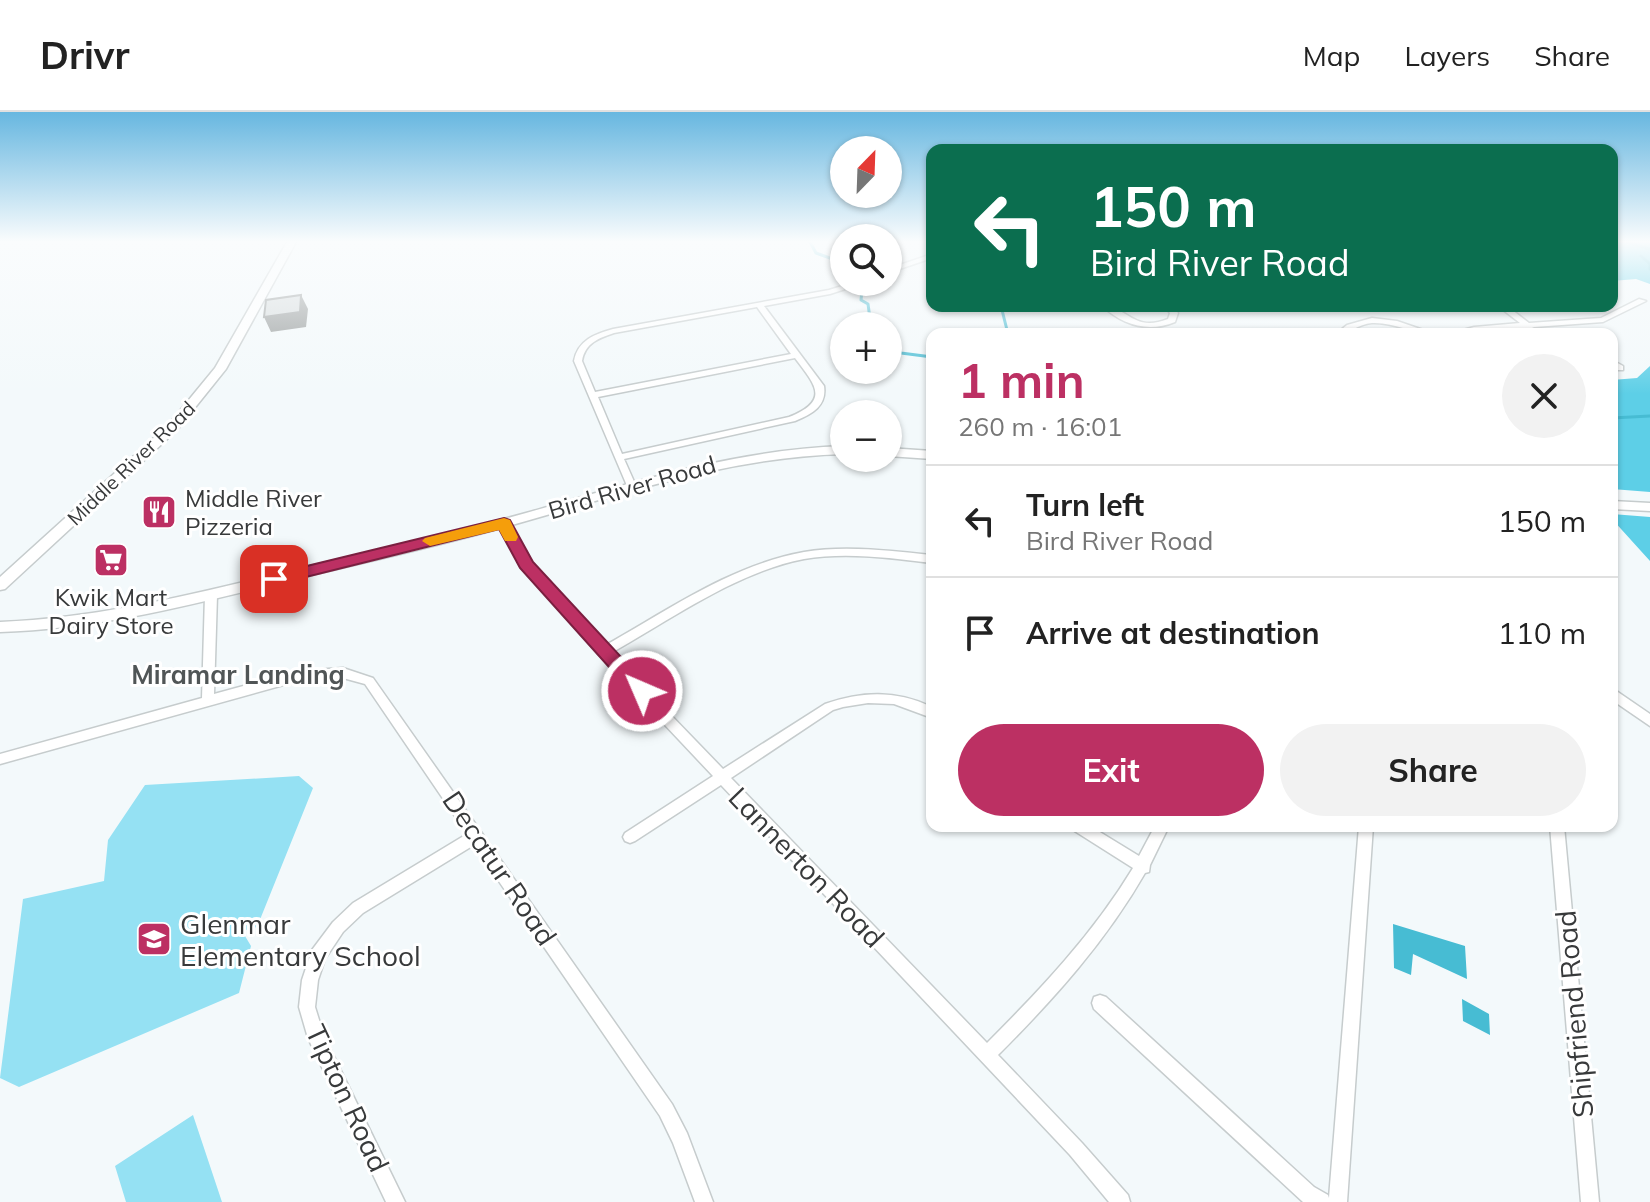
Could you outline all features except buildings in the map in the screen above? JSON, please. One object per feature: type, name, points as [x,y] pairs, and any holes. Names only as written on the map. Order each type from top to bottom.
[{"type":"street","name":"Middle River Road","points":[[0,585],[113,484],[191,406],[220,369],[263,293]]},
{"type":"street","points":[[631,486],[578,357],[583,346],[613,331],[825,293]]},
{"type":"street","points":[[1502,328],[1562,325],[1611,318],[1642,301]]},
{"type":"street","points":[[619,457],[792,419],[809,412],[820,401],[821,390],[759,305]]},
{"type":"street","points":[[1114,312],[1128,322],[1154,326],[1172,320],[1173,312]]},
{"type":"street","points":[[1510,312],[1530,327]]},
{"type":"street","points":[[1349,328],[1381,321],[1414,328]]},
{"type":"street","points":[[1562,325],[1566,328]]},
{"type":"street","points":[[593,395],[797,355]]},
{"type":"street","name":"Bird River Road","points":[[0,627],[73,623],[211,595],[504,523],[631,486],[757,455],[830,451]]},
{"type":"street","points":[[902,453],[926,455]]},
{"type":"street","points":[[1618,505],[1650,507]]},
{"type":"street","name":"Lannerton Road","points":[[504,523],[526,565],[603,652],[1076,1149],[1121,1202]]},
{"type":"street","points":[[603,652],[745,576],[789,559],[828,553],[926,559]]},
{"type":"street","points":[[208,701],[211,595]]},
{"type":"street","name":"Decatur Road","points":[[0,759],[298,676],[343,673],[369,681],[666,1110],[681,1139],[704,1202]]},
{"type":"street","points":[[1618,697],[1650,721]]},
{"type":"street","points":[[630,837],[813,716],[842,702],[856,698],[888,698],[926,710]]},
{"type":"street","points":[[1088,832],[1144,867]]},
{"type":"street","points":[[987,1055],[1085,952],[1144,867],[1159,832]]},
{"type":"street","points":[[1338,1202],[1366,832]]},
{"type":"street","name":"Shipfriend Road","points":[[1558,832],[1590,1202]]},
{"type":"street","name":"Tipton Road","points":[[396,1202],[316,1038],[307,1007],[310,980],[323,948],[358,908],[477,836]]},
{"type":"street","points":[[1100,1003],[1307,1194],[1321,1202]]},
{"type":"shaded area","points":[[1650,366],[1650,492],[1618,489],[1618,380],[1637,378]]},
{"type":"shaded area","points":[[1618,514],[1650,517],[1650,561],[1618,526]]},
{"type":"shaded area","points":[[299,776],[313,788],[257,927],[242,931],[251,946],[239,993],[19,1087],[0,1078],[23,899],[104,881],[108,840],[145,785]]},
{"type":"shaded area","points":[[1393,924],[1465,946],[1467,979],[1413,954],[1411,975],[1394,968]]},
{"type":"shaded area","points":[[1462,999],[1489,1014],[1490,1035],[1463,1021]]},
{"type":"shaded area","points":[[193,1115],[222,1202],[126,1202],[115,1166]]},
{"type":"waterway","points":[[861,296],[861,300],[868,304],[869,312]]},
{"type":"waterway","points":[[1002,312],[1006,328]]},
{"type":"waterway","points":[[902,353],[926,356]]},
{"type":"waterway","points":[[1618,418],[1650,416]]},
{"type":"slow traffic","points":[[430,541],[504,523],[510,537]]},
{"type":"place","name":"Middle River Pizzeria","points":[[159,512]]},
{"type":"place","name":"Kwik Mart Dairy Store","points":[[111,560]]},
{"type":"place","name":"Glenmar Elementary School","points":[[154,939]]},
{"type":"district","name":"Miramar Landing","points":[[238,674]]},
{"type":"route","points":[[274,579],[504,523],[526,565],[642,691]]}]
